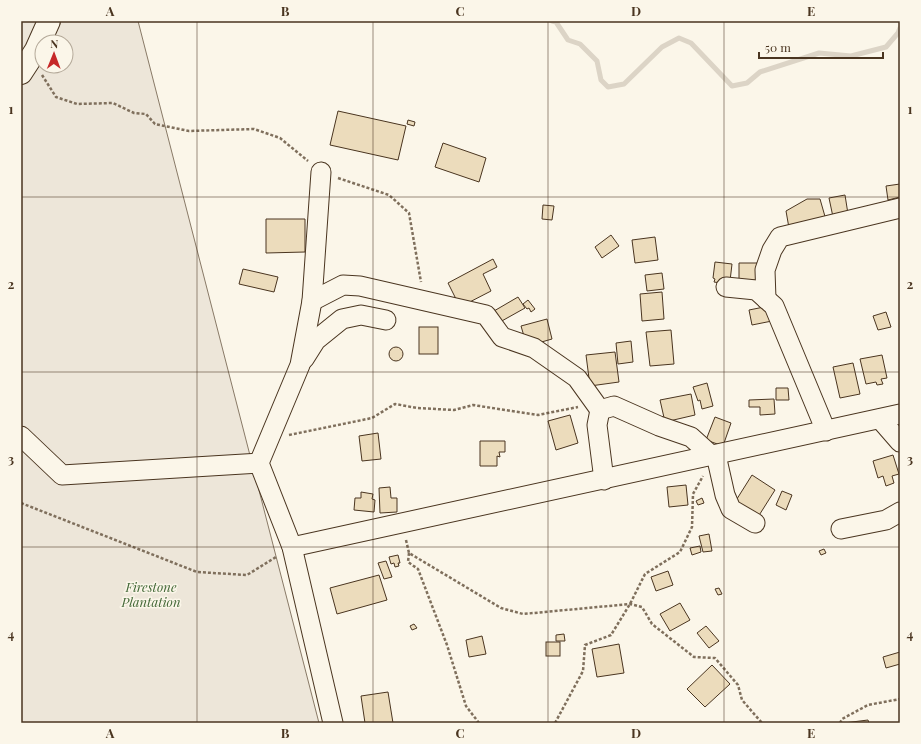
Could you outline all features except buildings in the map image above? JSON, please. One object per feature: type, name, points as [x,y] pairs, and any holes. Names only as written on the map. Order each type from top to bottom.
[{"type":"main road","points":[[43,34],[49,21]]},
{"type":"main road","points":[[21,73],[34,53]]},
{"type":"street","points":[[300,365],[312,301],[321,172]]},
{"type":"street","points":[[766,299],[765,270],[772,250],[780,237],[900,208]]},
{"type":"street","points":[[312,301],[342,285],[360,286],[486,315],[502,337],[534,348],[577,378],[598,407],[596,425],[604,480]]},
{"type":"street","points":[[726,287],[756,290],[774,306],[826,430]]},
{"type":"street","points":[[333,723],[292,548],[259,463],[300,365],[316,340],[342,319],[361,315],[386,320]]},
{"type":"street","points":[[598,407],[614,406],[659,426],[691,437],[714,455],[725,495],[731,509],[755,524]]},
{"type":"street","points":[[292,548],[900,414]]},
{"type":"street","points":[[880,419],[900,442]]},
{"type":"street","points":[[21,436],[62,475],[259,463]]},
{"type":"street","points":[[841,529],[886,520],[900,512]]},
{"type":"path","points":[[41,74],[56,97],[77,104],[113,103],[134,113],[146,114],[155,124],[189,131],[254,129],[280,138],[321,172],[389,195],[409,213],[421,285]]},
{"type":"path","points":[[269,439],[372,418],[395,404],[417,408],[454,410],[473,406],[538,415],[598,407]]},
{"type":"path","points":[[556,723],[584,671],[585,645],[611,635],[646,574],[680,552],[692,527],[693,494],[714,455]]},
{"type":"path","points":[[21,503],[197,572],[247,575],[292,548]]},
{"type":"path","points":[[401,524],[409,553],[408,562],[418,569],[447,645],[466,706],[479,723]]},
{"type":"path","points":[[409,553],[501,608],[523,614],[630,604],[642,607],[652,624],[694,658],[715,658],[738,685],[742,700],[762,723]]},
{"type":"path","points":[[840,723],[842,719],[868,705],[900,699]]},
{"type":"green space","name":"Firestone Plantation","points":[[21,21],[138,21],[319,723],[21,723]]},
{"type":"waterway","points":[[552,21],[556,22],[568,40],[580,44],[597,61],[601,80],[608,87],[624,84],[662,47],[679,38],[691,43],[732,86],[747,83],[760,72],[819,53],[851,56],[886,47],[898,33],[900,28]]}]
